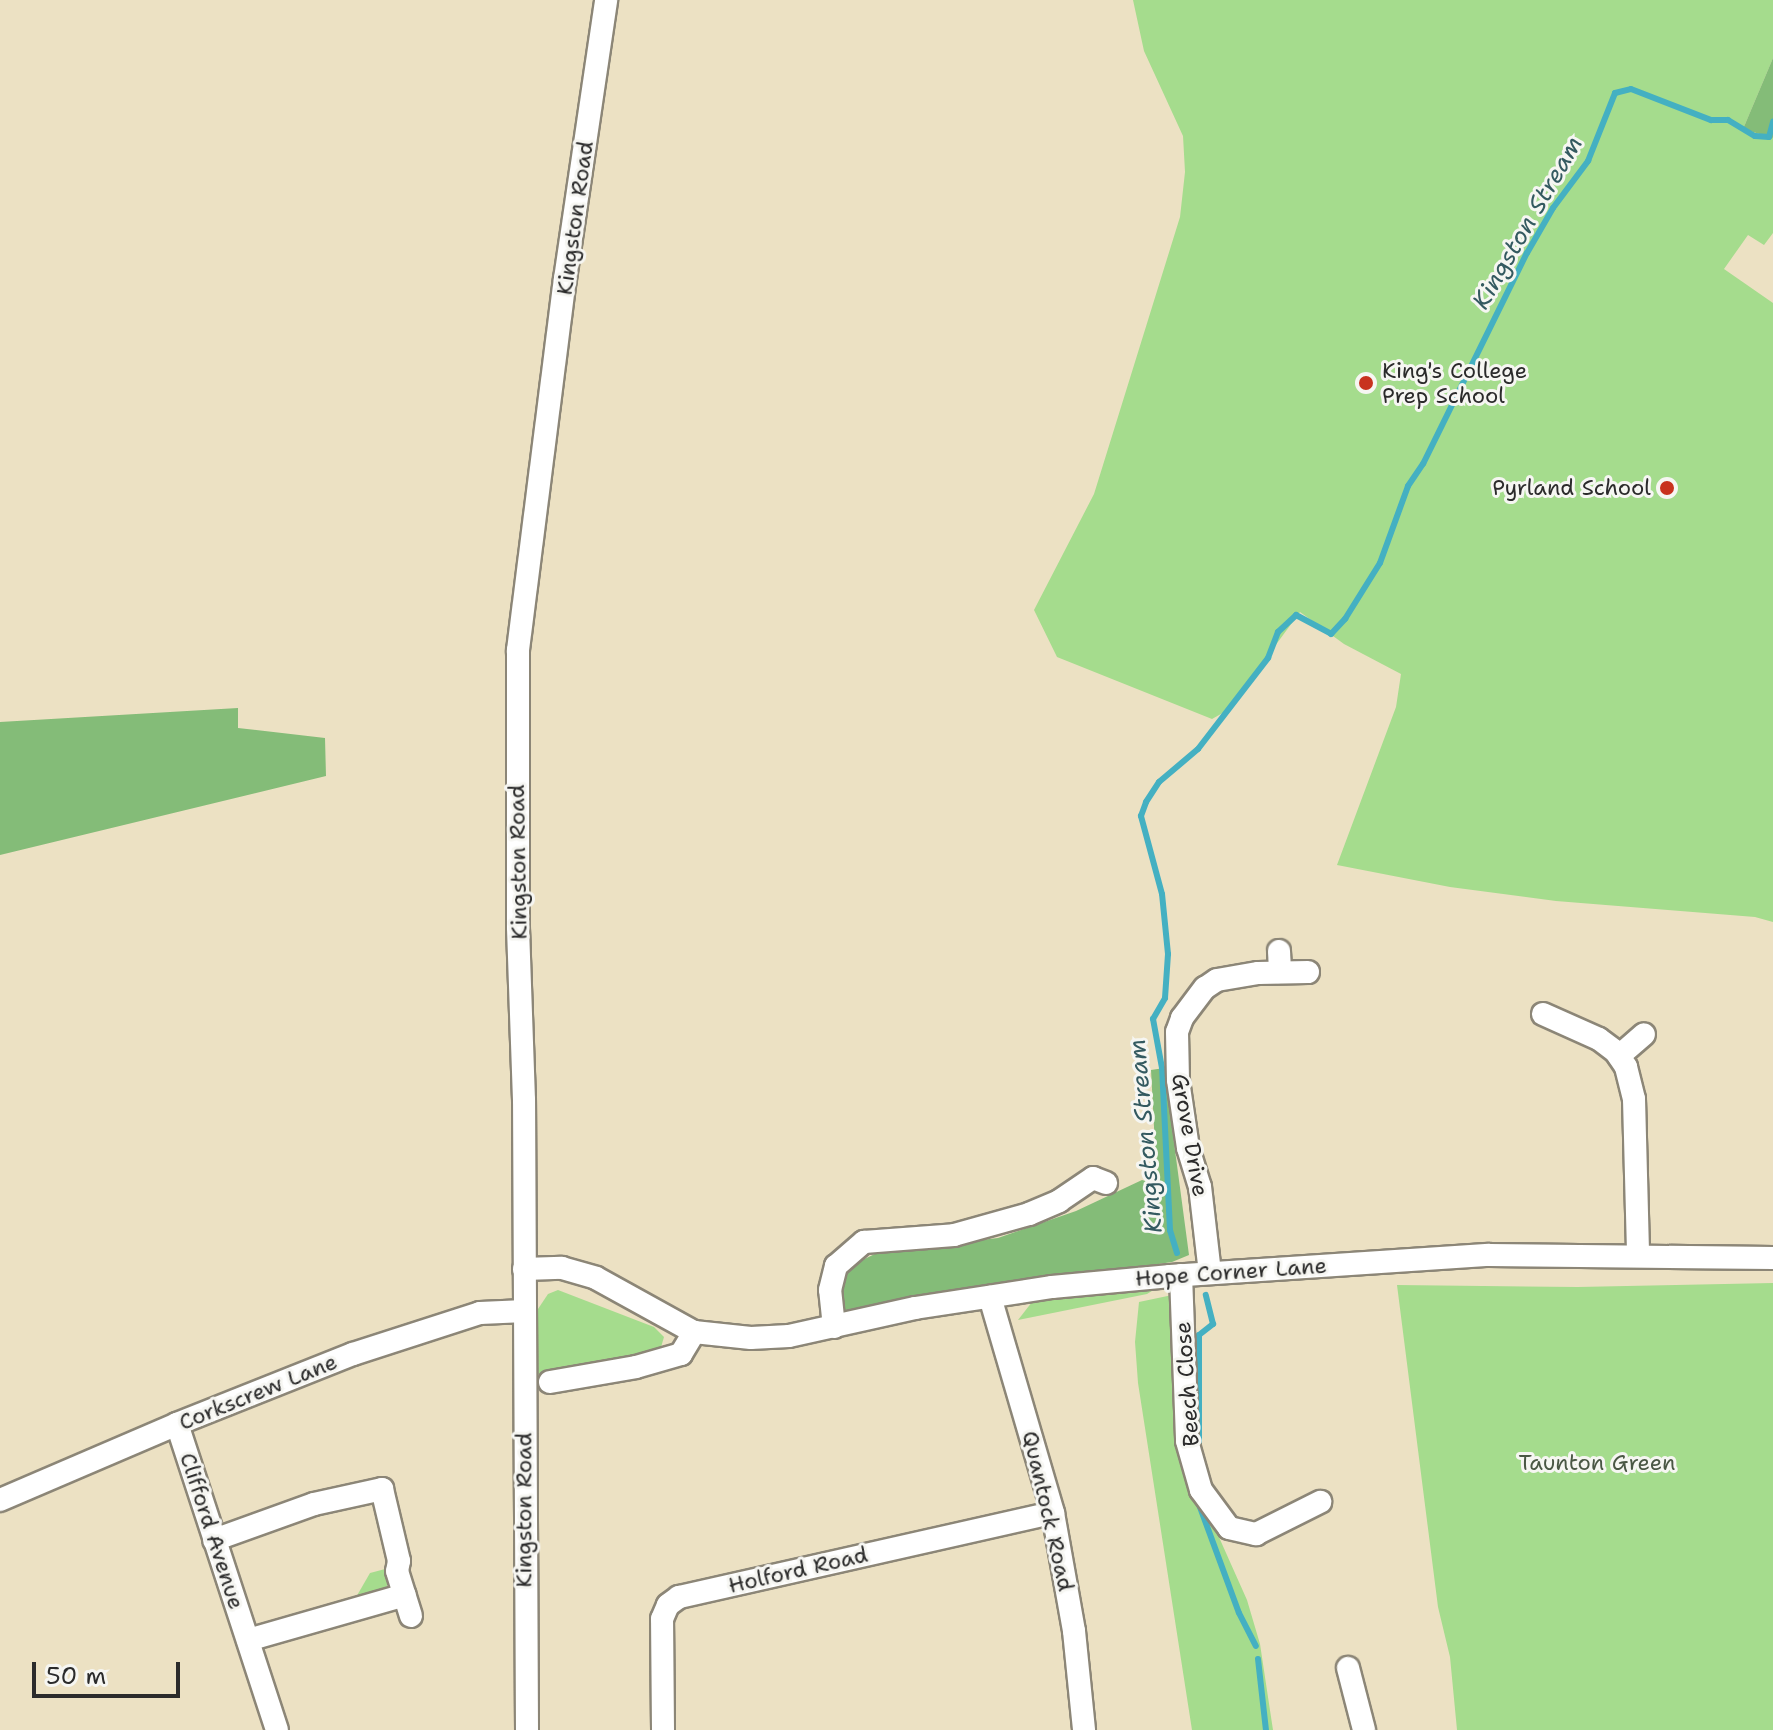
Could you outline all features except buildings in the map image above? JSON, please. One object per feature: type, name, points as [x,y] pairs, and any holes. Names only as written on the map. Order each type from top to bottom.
[{"type":"street","name":"Kingston Road","points":[[527,1730],[518,650],[565,279],[606,0]]},
{"type":"street","name":"Grove Drive","points":[[1210,1273],[1200,1187],[1188,1148],[1178,1080],[1177,1032],[1192,1003],[1217,980],[1279,961],[1308,972]]},
{"type":"street","points":[[1543,1015],[1599,1039],[1619,1056],[1634,1099],[1638,1256]]},
{"type":"street","points":[[1619,1056],[1646,1032]]},
{"type":"street","points":[[834,1327],[830,1290],[836,1266],[864,1242],[954,1235],[991,1226],[1059,1201],[1096,1175]]},
{"type":"street","name":"Hope Corner Lane","points":[[524,1269],[562,1268],[596,1278],[694,1332],[751,1338],[789,1336],[915,1308],[990,1297],[1181,1275],[1489,1255],[1773,1258]]},
{"type":"street","name":"Beech Close","points":[[1181,1275],[1187,1441],[1201,1490],[1229,1528],[1256,1534],[1320,1502]]},
{"type":"street","name":"Quantock Road","points":[[990,1297],[1053,1513],[1074,1631],[1084,1730]]},
{"type":"street","name":"Corkscrew Lane","points":[[0,1500],[177,1424],[435,1326],[480,1313],[525,1311]]},
{"type":"street","points":[[550,1382],[636,1367],[681,1354],[694,1332]]},
{"type":"street","name":"Clifford Avenue","points":[[177,1424],[277,1730]]},
{"type":"street","points":[[214,1540],[314,1504],[376,1488],[382,1489],[387,1497],[399,1561],[397,1571],[408,1605],[248,1640]]},
{"type":"street","name":"Holford Road","points":[[663,1730],[662,1619],[668,1605],[679,1597],[1053,1513]]},
{"type":"street","points":[[1348,1668],[1364,1730]]},
{"type":"green space","name":"King's College Prep School","points":[[1133,0],[1773,0],[1773,58],[1743,129],[1773,138],[1773,233],[1764,245],[1748,235],[1724,269],[1773,303],[1773,922],[1755,917],[1556,901],[1450,887],[1337,865],[1396,707],[1401,674],[1344,644],[1300,612],[1228,710],[1212,719],[1057,657],[1034,610],[1094,494],[1180,217],[1185,172],[1183,136],[1144,51]]},
{"type":"green space","points":[[1773,58],[1773,138],[1743,129]]},
{"type":"green space","points":[[238,708],[238,728],[325,738],[326,776],[0,855],[0,722]]},
{"type":"green space","points":[[1164,1068],[1189,1255],[1172,1262],[841,1311],[840,1289],[846,1272],[854,1264],[879,1252],[998,1238],[1076,1211],[1142,1180],[1157,1184],[1151,1070]]},
{"type":"green space","name":"Taunton Green","points":[[1773,1283],[1773,1730],[1457,1730],[1450,1657],[1438,1607],[1397,1285],[1578,1287]]},
{"type":"green space","points":[[1160,1286],[1147,1294],[1018,1320],[1032,1302]]},
{"type":"green space","points":[[558,1290],[654,1327],[664,1337],[659,1354],[535,1375],[536,1312],[548,1294]]},
{"type":"green space","points":[[1177,1294],[1181,1452],[1247,1600],[1260,1644],[1273,1730],[1192,1730],[1138,1383],[1135,1342],[1139,1302]]},
{"type":"green space","points":[[389,1568],[391,1579],[385,1589],[355,1599],[370,1573]]},
{"type":"waterway","name":"Kingston Stream","points":[[1177,1253],[1170,1230],[1162,1068],[1153,1019],[1165,998],[1168,954],[1162,894],[1141,816],[1146,802],[1159,782],[1198,749],[1268,658],[1278,632],[1296,615],[1331,634],[1345,619],[1380,563],[1408,486],[1423,464],[1527,253],[1553,208],[1588,161],[1615,93],[1631,89],[1711,120],[1728,120],[1755,136],[1769,137],[1773,122]]},
{"type":"waterway","name":"Kingston Stream","points":[[1199,1447],[1199,1335],[1213,1324],[1206,1295]]},
{"type":"waterway","name":"Kingston Stream","points":[[1197,1499],[1239,1613],[1256,1646]]},
{"type":"waterway","name":"Kingston Stream","points":[[1258,1659],[1266,1730]]},
{"type":"place","name":"King's College Prep School","points":[[1366,383]]},
{"type":"place","name":"Pyrland School","points":[[1667,488]]}]
